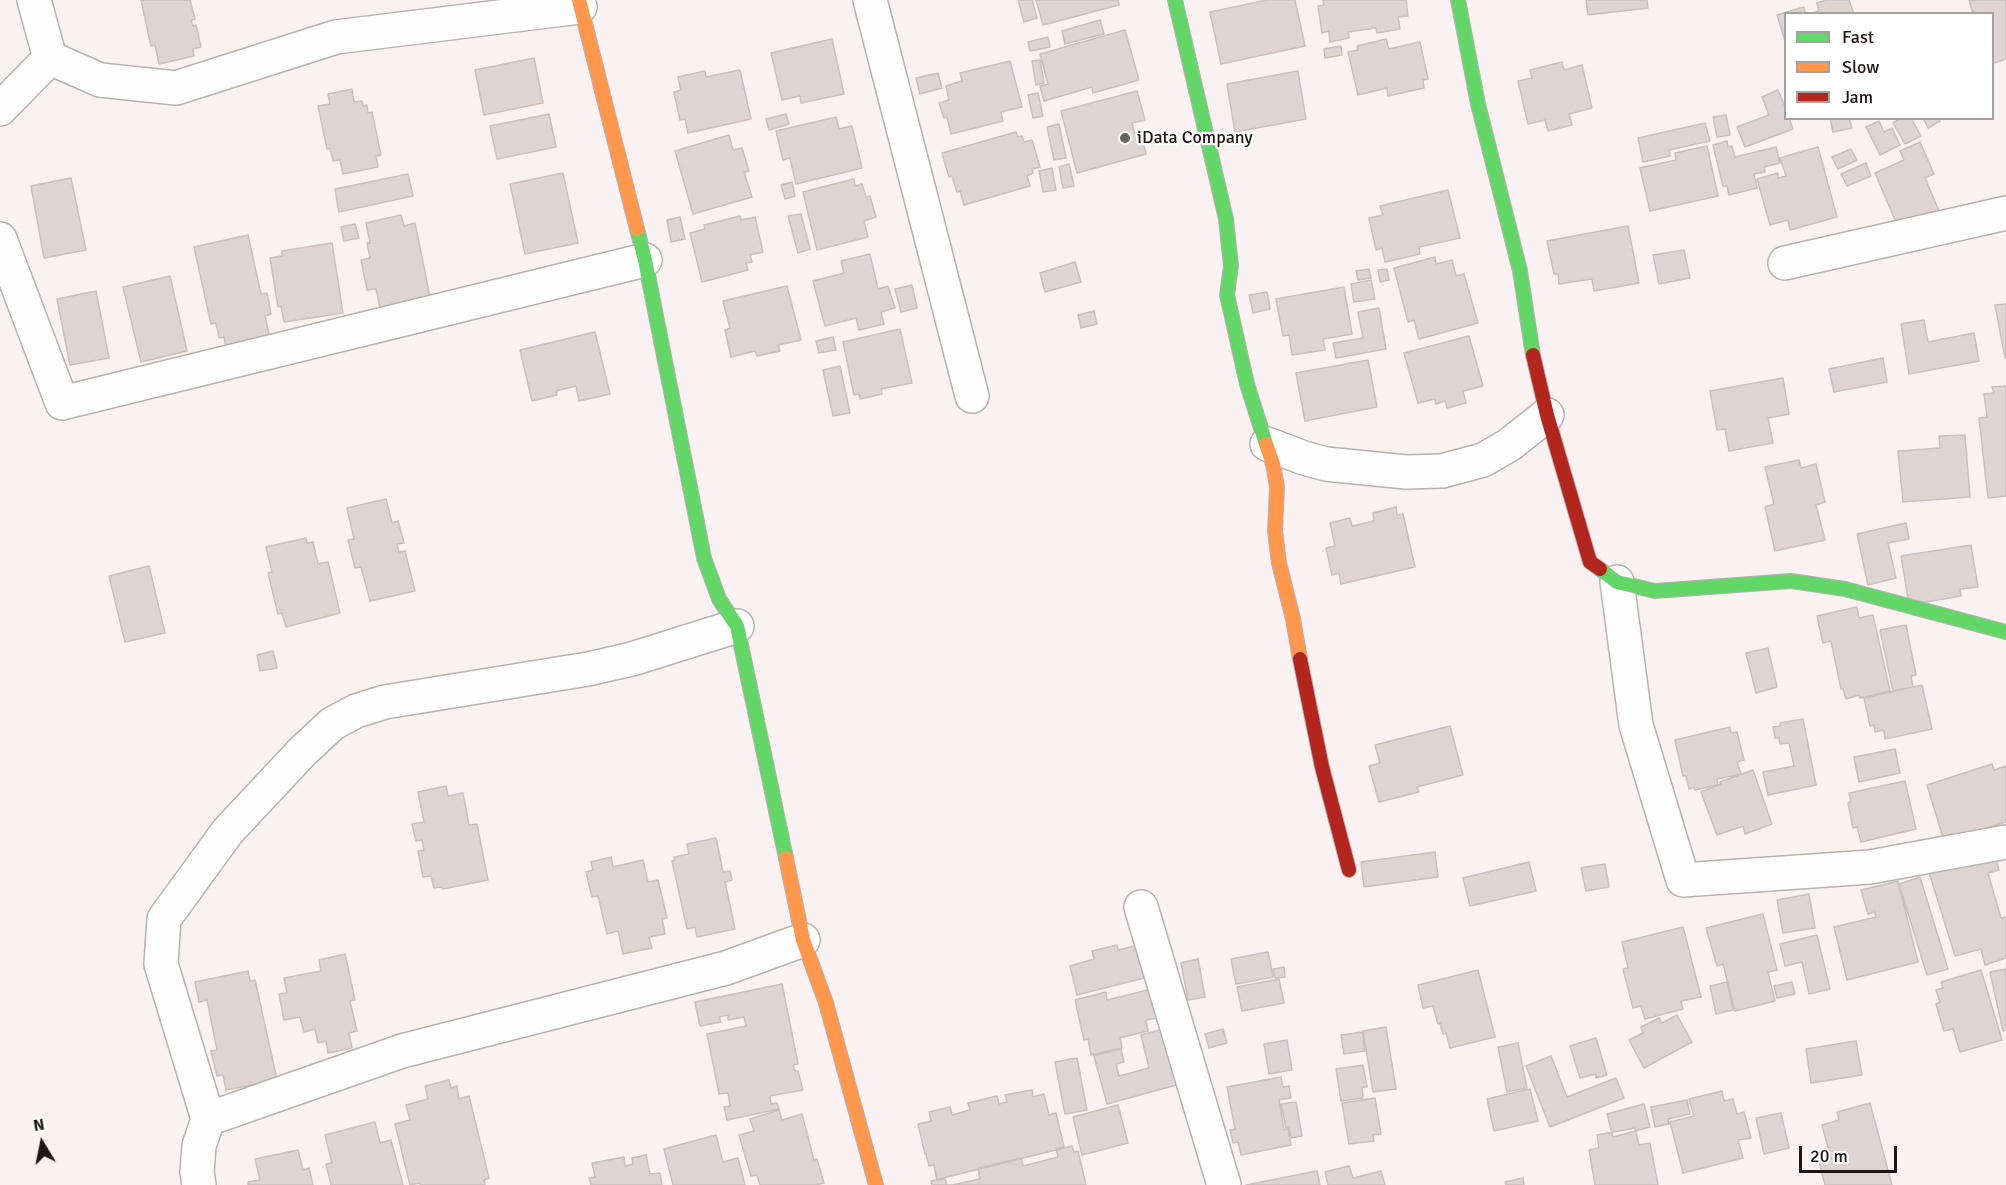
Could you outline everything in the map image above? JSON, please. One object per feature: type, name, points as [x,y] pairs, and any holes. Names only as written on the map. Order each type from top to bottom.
[{"type":"street","points":[[34,0],[50,58]]},
{"type":"street","points":[[870,0],[972,396]]},
{"type":"street","points":[[1175,0],[1226,219],[1231,266],[1227,295],[1247,384],[1268,444],[1277,487],[1275,531],[1279,562],[1293,619],[1322,767],[1349,870]]},
{"type":"street","points":[[1458,0],[1478,104],[1520,271],[1529,336],[1547,415],[1590,562],[1617,582],[1655,591],[1791,581],[1845,589],[2006,632]]},
{"type":"street","points":[[50,58],[100,80],[176,88],[336,37],[580,3],[645,260],[704,558],[719,599],[737,626],[803,940],[826,1003],[876,1185]]},
{"type":"street","points":[[0,109],[50,58]]},
{"type":"street","points":[[1785,263],[2006,213]]},
{"type":"street","points":[[0,239],[62,403],[645,260]]},
{"type":"street","points":[[1268,444],[1326,464],[1406,472],[1442,471],[1483,460],[1509,445],[1547,415]]},
{"type":"street","points":[[1617,582],[1636,725],[1683,880],[1870,867],[2006,842]]},
{"type":"street","points":[[199,1185],[197,1172],[199,1146],[208,1119],[161,964],[164,919],[228,831],[302,752],[332,724],[356,711],[385,702],[588,669],[737,626]]},
{"type":"street","points":[[1141,907],[1224,1185]]},
{"type":"street","points":[[208,1119],[402,1051],[726,968],[803,940]]},
{"type":"building","points":[[141,0],[190,0],[195,19],[191,20],[193,26],[196,25],[201,47],[193,49],[194,56],[159,64],[155,45],[151,46]]},
{"type":"building","points":[[1018,0],[1032,0],[1037,18],[1024,22]]},
{"type":"building","points":[[1036,0],[1118,0],[1119,5],[1043,25]]},
{"type":"building","points":[[1267,0],[1295,0],[1305,46],[1221,64],[1210,12]]},
{"type":"building","points":[[1323,0],[1406,0],[1408,16],[1398,17],[1400,29],[1377,33],[1376,28],[1348,32],[1349,38],[1330,42],[1329,31],[1322,33],[1318,6],[1324,5]]},
{"type":"building","points":[[1586,0],[1647,0],[1648,8],[1588,15]]},
{"type":"building","points":[[1826,0],[1849,0],[1853,12],[1816,12],[1819,11],[1817,3]]},
{"type":"building","points":[[1969,0],[2006,0],[2006,59],[1994,63],[1994,12],[1972,12]]},
{"type":"building","points":[[1804,7],[1805,12],[1787,12]]},
{"type":"building","points":[[1784,13],[1784,38],[1777,15]]},
{"type":"building","points":[[1100,20],[1104,34],[1065,44],[1062,31]]},
{"type":"building","points":[[1125,30],[1139,80],[1093,93],[1092,87],[1044,101],[1040,86],[1048,84],[1040,54]]},
{"type":"building","points":[[1048,37],[1050,47],[1030,51],[1028,42]]},
{"type":"building","points":[[832,39],[844,94],[801,103],[800,96],[782,100],[771,53]]},
{"type":"building","points":[[1386,39],[1389,49],[1420,42],[1428,79],[1423,80],[1424,88],[1388,96],[1387,88],[1358,95],[1348,52],[1358,50],[1357,46]]},
{"type":"building","points":[[1341,46],[1342,55],[1325,58],[1324,49]]},
{"type":"building","points":[[534,58],[543,103],[484,115],[475,70]]},
{"type":"building","points":[[1040,60],[1044,83],[1036,85],[1032,61]]},
{"type":"building","points":[[1010,61],[1022,107],[1001,112],[1003,121],[951,134],[947,117],[944,118],[939,103],[949,100],[946,86],[962,81],[960,73]]},
{"type":"building","points":[[1562,62],[1564,70],[1582,65],[1592,108],[1569,114],[1572,125],[1548,131],[1545,120],[1528,124],[1518,81],[1532,78],[1530,70]]},
{"type":"building","points":[[740,70],[751,119],[688,133],[685,119],[680,120],[674,92],[681,90],[678,77],[705,71],[706,77]]},
{"type":"building","points":[[1298,71],[1306,119],[1235,132],[1227,84]]},
{"type":"building","points":[[938,73],[942,88],[920,94],[916,78]]},
{"type":"building","points":[[352,89],[354,102],[362,101],[363,106],[367,105],[368,113],[372,112],[381,155],[376,156],[378,167],[343,174],[340,160],[333,161],[330,148],[327,149],[318,106],[330,104],[328,94]]},
{"type":"building","points":[[1778,90],[1784,104],[1784,120],[1790,120],[1793,129],[1745,147],[1737,127],[1769,115],[1762,97]]},
{"type":"building","points":[[1137,91],[1145,120],[1132,123],[1135,134],[1141,132],[1146,154],[1077,173],[1061,111]]},
{"type":"building","points":[[1038,93],[1043,116],[1033,118],[1028,95]]},
{"type":"building","points":[[549,114],[556,147],[497,159],[490,126]]},
{"type":"building","points":[[786,114],[789,124],[769,130],[766,119]]},
{"type":"building","points":[[1726,115],[1730,135],[1717,137],[1713,117]]},
{"type":"building","points":[[836,117],[839,129],[852,126],[862,168],[796,184],[790,158],[783,160],[776,131]]},
{"type":"building","points":[[1830,120],[1850,120],[1852,128],[1833,132]]},
{"type":"building","points":[[1898,120],[1912,120],[1921,136],[1905,144],[1893,123]]},
{"type":"building","points":[[1924,120],[1940,120],[1940,121],[1928,128]]},
{"type":"building","points":[[1879,121],[1884,132],[1892,128],[1900,145],[1880,155],[1866,127]]},
{"type":"building","points":[[1705,123],[1710,141],[1669,150],[1670,156],[1643,162],[1638,138]]},
{"type":"building","points":[[1059,124],[1066,158],[1054,160],[1047,127]]},
{"type":"building","points":[[1016,132],[1018,137],[1022,136],[1024,142],[1032,140],[1040,167],[1032,169],[1033,173],[1027,176],[1030,186],[964,205],[952,176],[949,177],[942,153]]},
{"type":"building","points":[[729,135],[733,150],[742,148],[749,171],[744,172],[752,197],[693,214],[675,151]]},
{"type":"building","points":[[1727,141],[1728,147],[1732,146],[1735,157],[1776,147],[1780,163],[1764,167],[1765,172],[1754,174],[1757,188],[1729,195],[1727,186],[1723,186],[1713,145]]},
{"type":"building","points":[[1920,142],[1934,174],[1925,178],[1939,211],[1899,229],[1875,173],[1904,160],[1900,151]]},
{"type":"building","points":[[1707,146],[1718,196],[1650,211],[1640,168],[1676,160],[1675,153]]},
{"type":"building","points":[[1818,147],[1837,217],[1790,230],[1788,220],[1770,225],[1757,179],[1778,173],[1778,178],[1786,176],[1780,158]]},
{"type":"building","points":[[1851,149],[1857,160],[1838,169],[1832,157]]},
{"type":"building","points":[[1866,163],[1871,176],[1847,186],[1841,174]]},
{"type":"building","points":[[1069,164],[1074,186],[1063,188],[1059,167]]},
{"type":"building","points":[[1052,168],[1056,190],[1043,192],[1039,171]]},
{"type":"building","points":[[563,173],[578,243],[525,254],[510,184]]},
{"type":"building","points":[[408,174],[413,196],[339,212],[335,189]]},
{"type":"building","points":[[71,178],[86,250],[44,258],[31,186]]},
{"type":"building","points":[[854,179],[855,186],[862,184],[866,197],[870,196],[876,217],[864,221],[868,237],[817,250],[803,192]]},
{"type":"building","points":[[792,182],[795,196],[785,199],[781,185]]},
{"type":"building","points":[[1448,190],[1460,238],[1419,247],[1420,254],[1385,262],[1382,248],[1376,250],[1369,218],[1383,215],[1380,206]]},
{"type":"building","points":[[801,214],[810,249],[798,253],[788,216]]},
{"type":"building","points":[[401,215],[404,226],[415,223],[430,297],[380,308],[376,289],[367,290],[361,260],[370,258],[366,223]]},
{"type":"building","points":[[740,216],[741,220],[755,217],[763,252],[750,255],[752,262],[746,263],[748,270],[702,282],[690,233],[705,229],[704,225]]},
{"type":"building","points":[[680,217],[685,239],[671,242],[667,220]]},
{"type":"building","points":[[355,224],[359,238],[344,241],[341,227]]},
{"type":"building","points":[[1628,226],[1639,283],[1594,291],[1592,279],[1559,284],[1558,274],[1554,274],[1547,241]]},
{"type":"building","points":[[248,235],[261,294],[267,293],[271,314],[265,316],[270,339],[226,348],[224,337],[219,338],[216,323],[211,324],[194,247]]},
{"type":"building","points":[[332,243],[343,313],[284,322],[281,306],[278,307],[270,258],[282,256],[282,251]]},
{"type":"building","points":[[1684,250],[1690,278],[1659,284],[1653,255]]},
{"type":"building","points":[[870,254],[878,289],[888,286],[895,308],[881,312],[884,324],[859,330],[856,318],[825,326],[813,281],[844,273],[841,261]]},
{"type":"building","points":[[1435,257],[1436,264],[1452,260],[1456,276],[1464,274],[1478,323],[1419,339],[1414,320],[1408,322],[1394,268]]},
{"type":"building","points":[[1075,262],[1081,282],[1045,292],[1040,273]]},
{"type":"building","points":[[1369,269],[1371,278],[1358,280],[1356,271]]},
{"type":"building","points":[[1387,269],[1389,280],[1380,282],[1378,270]]},
{"type":"building","points":[[170,276],[187,351],[141,362],[123,287]]},
{"type":"building","points":[[1371,280],[1375,299],[1354,302],[1351,284]]},
{"type":"building","points":[[912,285],[917,308],[901,312],[895,289]]},
{"type":"building","points":[[787,286],[801,340],[778,345],[780,351],[757,356],[755,351],[731,357],[725,330],[730,328],[723,301]]},
{"type":"building","points":[[1344,287],[1352,334],[1323,339],[1325,350],[1292,355],[1289,335],[1283,336],[1276,299]]},
{"type":"building","points":[[96,291],[109,358],[70,365],[57,299]]},
{"type":"building","points":[[1267,292],[1270,309],[1253,313],[1249,295]]},
{"type":"building","points":[[2006,304],[2006,358],[2005,358],[1995,305]]},
{"type":"building","points":[[1379,308],[1386,349],[1336,358],[1333,343],[1363,338],[1358,312]]},
{"type":"building","points":[[1094,311],[1097,324],[1081,328],[1078,315]]},
{"type":"building","points":[[1924,320],[1928,342],[1974,333],[1979,361],[1909,374],[1901,324]]},
{"type":"building","points":[[900,329],[912,383],[881,389],[882,394],[860,399],[859,394],[854,395],[843,342]]},
{"type":"building","points":[[595,332],[610,394],[579,401],[576,386],[556,391],[557,395],[532,401],[520,350]]},
{"type":"building","points":[[1469,336],[1483,386],[1463,391],[1466,403],[1447,408],[1445,401],[1436,404],[1435,399],[1418,403],[1404,353]]},
{"type":"building","points":[[833,337],[836,350],[819,353],[816,341]]},
{"type":"building","points":[[1883,358],[1887,382],[1834,392],[1829,369]]},
{"type":"building","points":[[1368,360],[1377,407],[1305,421],[1296,373]]},
{"type":"building","points":[[840,366],[850,413],[833,416],[823,370]]},
{"type":"building","points":[[1783,378],[1789,414],[1768,418],[1773,443],[1729,451],[1725,429],[1717,430],[1710,391]]},
{"type":"building","points":[[2006,386],[2006,496],[1988,498],[1979,418],[1987,417],[1984,394],[1994,393],[1992,387]]},
{"type":"building","points":[[1965,435],[1970,497],[1903,502],[1898,451],[1940,448],[1939,436]]},
{"type":"building","points":[[1799,460],[1801,468],[1816,464],[1825,502],[1816,505],[1825,540],[1775,551],[1765,507],[1774,504],[1765,467]]},
{"type":"building","points":[[386,499],[392,523],[398,521],[404,543],[397,544],[399,552],[405,551],[415,591],[370,601],[361,567],[355,568],[348,540],[354,539],[347,508]]},
{"type":"building","points":[[1396,507],[1397,515],[1403,514],[1415,567],[1341,584],[1339,573],[1332,575],[1326,548],[1335,546],[1330,523],[1350,518],[1352,526],[1374,521],[1373,513]]},
{"type":"building","points":[[1906,523],[1909,539],[1888,543],[1896,578],[1868,585],[1857,534]]},
{"type":"building","points":[[306,538],[307,543],[313,542],[318,564],[328,562],[340,613],[286,627],[282,613],[278,614],[268,573],[272,572],[266,547]]},
{"type":"building","points":[[1971,545],[1978,587],[1960,589],[1961,596],[1909,605],[1901,556]]},
{"type":"building","points":[[149,566],[165,633],[125,642],[109,576]]},
{"type":"building","points":[[1857,607],[1859,618],[1873,615],[1890,691],[1846,699],[1841,689],[1831,641],[1823,643],[1817,616]]},
{"type":"building","points":[[1906,625],[1916,675],[1911,676],[1913,687],[1893,691],[1880,630]]},
{"type":"building","points":[[1768,648],[1777,687],[1756,693],[1746,653]]},
{"type":"building","points":[[273,651],[277,668],[260,671],[257,655]]},
{"type":"building","points":[[1922,685],[1932,729],[1885,739],[1884,730],[1875,732],[1874,725],[1870,726],[1864,698]]},
{"type":"building","points":[[1803,719],[1816,785],[1768,795],[1763,772],[1794,766],[1789,743],[1780,744],[1779,738],[1775,738],[1773,727],[1780,726],[1780,723]]},
{"type":"building","points":[[1450,726],[1463,775],[1417,787],[1419,792],[1379,802],[1369,766],[1380,763],[1375,745]]},
{"type":"building","points":[[1730,727],[1731,733],[1737,732],[1744,760],[1737,762],[1741,774],[1717,779],[1718,785],[1695,790],[1694,787],[1689,789],[1686,776],[1683,776],[1675,740]]},
{"type":"building","points":[[1895,749],[1900,773],[1859,782],[1854,757]]},
{"type":"building","points":[[1992,764],[1994,770],[2006,766],[2006,822],[1944,841],[1927,785]]},
{"type":"building","points":[[1753,770],[1772,824],[1745,834],[1743,826],[1717,835],[1701,792],[1721,784],[1720,782]]},
{"type":"building","points":[[1905,781],[1916,829],[1861,842],[1857,827],[1853,828],[1848,803],[1851,802],[1849,793]]},
{"type":"building","points":[[446,786],[448,796],[463,793],[469,825],[477,824],[488,880],[443,889],[442,887],[434,888],[431,876],[423,877],[418,851],[424,850],[422,840],[416,841],[412,824],[424,822],[418,792]]},
{"type":"building","points":[[716,838],[723,872],[730,871],[732,880],[725,882],[735,929],[697,937],[695,927],[687,929],[672,861],[675,860],[674,857],[689,854],[687,844]]},
{"type":"building","points":[[1993,850],[1999,870],[1988,873],[2001,918],[2006,917],[2006,958],[1985,965],[1981,949],[1955,956],[1928,869]]},
{"type":"building","points":[[1435,852],[1438,877],[1364,887],[1361,862]]},
{"type":"building","points":[[611,857],[613,867],[643,860],[648,882],[658,880],[667,918],[662,919],[665,934],[649,937],[652,948],[623,954],[618,931],[607,934],[598,896],[592,897],[586,872],[593,870],[591,862]]},
{"type":"building","points":[[1529,862],[1536,891],[1470,906],[1463,878]]},
{"type":"building","points":[[1605,864],[1609,887],[1586,891],[1581,868]]},
{"type":"building","points":[[1920,877],[1948,969],[1927,975],[1899,884]]},
{"type":"building","points":[[1898,881],[1918,962],[1847,980],[1834,927],[1876,917],[1875,912],[1868,914],[1861,890]]},
{"type":"building","points":[[1809,894],[1815,928],[1783,933],[1777,900]]},
{"type":"building","points":[[1763,914],[1777,970],[1768,972],[1775,1001],[1735,1011],[1723,964],[1717,966],[1706,928]]},
{"type":"building","points":[[1683,927],[1701,997],[1681,1001],[1683,1009],[1645,1019],[1641,1006],[1633,1008],[1623,969],[1628,968],[1622,942]]},
{"type":"building","points":[[1817,935],[1830,989],[1809,994],[1802,962],[1785,966],[1780,944]]},
{"type":"building","points":[[1117,945],[1118,950],[1135,946],[1144,978],[1077,995],[1070,966],[1094,959],[1092,951]]},
{"type":"building","points":[[1268,952],[1273,977],[1236,984],[1231,959]]},
{"type":"building","points":[[345,954],[355,1000],[350,1001],[357,1031],[349,1033],[352,1048],[328,1053],[326,1041],[318,1043],[315,1029],[304,1032],[300,1017],[284,1020],[279,994],[287,993],[284,978],[321,971],[319,960]]},
{"type":"building","points":[[1198,959],[1205,997],[1188,1000],[1181,963]]},
{"type":"building","points":[[1284,967],[1285,977],[1275,978],[1273,969]]},
{"type":"building","points":[[2006,969],[2006,1030],[2003,1031],[1990,972]]},
{"type":"building","points":[[1478,970],[1495,1037],[1450,1048],[1446,1033],[1443,1034],[1440,1023],[1438,1024],[1433,1006],[1423,1008],[1418,985]]},
{"type":"building","points":[[1981,970],[2002,1040],[1960,1052],[1953,1029],[1944,1031],[1936,1004],[1940,1002],[1936,990],[1943,988],[1941,982]]},
{"type":"building","points":[[248,971],[250,981],[255,980],[277,1080],[226,1090],[223,1075],[217,1076],[211,1051],[217,1050],[207,1000],[199,1002],[195,982]]},
{"type":"building","points":[[1279,979],[1284,1003],[1242,1011],[1237,987]]},
{"type":"building","points":[[1727,982],[1733,1010],[1716,1014],[1710,986]]},
{"type":"building","points":[[1792,982],[1795,994],[1777,998],[1774,986]]},
{"type":"building","points":[[782,984],[798,1064],[793,1065],[795,1071],[798,1071],[803,1090],[770,1096],[771,1104],[777,1103],[779,1109],[727,1120],[724,1107],[730,1106],[728,1093],[719,1094],[707,1034],[746,1026],[744,1017],[728,1020],[728,1015],[719,1017],[721,1022],[700,1026],[695,1002]]},
{"type":"building","points":[[1156,988],[1163,1017],[1146,1020],[1148,1031],[1120,1038],[1122,1048],[1091,1055],[1088,1039],[1084,1040],[1075,1000],[1106,992],[1107,1000]]},
{"type":"building","points":[[1677,1015],[1692,1042],[1644,1068],[1629,1040],[1643,1033],[1641,1027],[1659,1018],[1662,1023]]},
{"type":"building","points":[[1171,1027],[1180,1084],[1107,1104],[1094,1056],[1121,1049],[1124,1062],[1116,1064],[1119,1076],[1149,1068],[1141,1035]]},
{"type":"building","points":[[1386,1027],[1396,1089],[1373,1092],[1363,1031]]},
{"type":"building","points":[[1223,1029],[1227,1043],[1209,1048],[1205,1034]]},
{"type":"building","points":[[1362,1032],[1365,1051],[1344,1054],[1341,1035]]},
{"type":"building","points":[[1596,1038],[1607,1075],[1596,1078],[1596,1074],[1580,1078],[1570,1046]]},
{"type":"building","points":[[1287,1040],[1292,1070],[1269,1074],[1264,1044]]},
{"type":"building","points":[[1856,1041],[1862,1075],[1811,1083],[1806,1049]]},
{"type":"building","points":[[1518,1043],[1527,1088],[1507,1092],[1498,1047]]},
{"type":"building","points":[[1551,1056],[1567,1097],[1616,1078],[1624,1098],[1550,1127],[1526,1066]]},
{"type":"building","points":[[1077,1058],[1087,1110],[1065,1114],[1055,1062]]},
{"type":"building","points":[[1363,1065],[1367,1087],[1362,1087],[1363,1098],[1341,1101],[1336,1069]]},
{"type":"building","points":[[1281,1077],[1283,1087],[1289,1086],[1291,1098],[1279,1100],[1284,1130],[1288,1129],[1291,1145],[1241,1155],[1238,1142],[1233,1143],[1230,1130],[1235,1129],[1227,1087]]},
{"type":"building","points":[[449,1080],[451,1088],[457,1086],[459,1099],[469,1096],[489,1178],[484,1180],[485,1185],[420,1185],[420,1183],[410,1185],[395,1124],[410,1120],[406,1105],[428,1099],[425,1086]]},
{"type":"building","points":[[1530,1089],[1538,1121],[1494,1131],[1487,1099]]},
{"type":"building","points":[[1032,1090],[1033,1097],[1044,1094],[1049,1115],[1056,1113],[1064,1147],[1056,1148],[1058,1157],[1023,1166],[1021,1158],[978,1168],[980,1179],[952,1185],[947,1185],[945,1179],[937,1180],[934,1165],[929,1166],[918,1124],[931,1121],[929,1112],[950,1107],[952,1115],[970,1110],[968,1103],[997,1096],[999,1104],[1007,1102],[1005,1095]]},
{"type":"building","points":[[1722,1091],[1724,1101],[1733,1099],[1737,1114],[1744,1112],[1751,1138],[1738,1140],[1743,1158],[1683,1173],[1670,1122],[1694,1116],[1689,1099]]},
{"type":"building","points":[[1375,1098],[1381,1134],[1373,1135],[1374,1141],[1349,1144],[1342,1103]]},
{"type":"building","points":[[1687,1100],[1690,1114],[1668,1119],[1669,1124],[1655,1127],[1651,1107]]},
{"type":"building","points":[[1296,1102],[1302,1136],[1291,1138],[1289,1128],[1286,1128],[1281,1104]]},
{"type":"building","points":[[1870,1103],[1892,1185],[1825,1185],[1819,1162],[1831,1159],[1822,1125],[1839,1120],[1837,1112]]},
{"type":"building","points":[[1644,1104],[1650,1127],[1613,1137],[1607,1114]]},
{"type":"building","points":[[1118,1105],[1128,1143],[1082,1155],[1073,1117]]},
{"type":"building","points":[[779,1110],[782,1120],[802,1114],[814,1160],[817,1159],[824,1183],[760,1185],[757,1175],[751,1176],[739,1135],[754,1131],[750,1119]]},
{"type":"building","points":[[1781,1113],[1789,1148],[1764,1154],[1756,1118]]},
{"type":"building","points":[[375,1122],[380,1143],[391,1140],[403,1185],[331,1185],[326,1164],[332,1163],[325,1135]]},
{"type":"building","points":[[1635,1128],[1639,1145],[1650,1143],[1658,1185],[1595,1185],[1589,1150],[1599,1148],[1597,1135]]},
{"type":"building","points":[[716,1135],[723,1162],[738,1158],[745,1185],[673,1185],[664,1149]]},
{"type":"building","points":[[1072,1146],[1074,1152],[1078,1151],[1086,1185],[932,1185],[931,1181]]},
{"type":"building","points":[[298,1150],[303,1170],[309,1168],[313,1185],[248,1185],[248,1182],[260,1180],[255,1159]]},
{"type":"building","points":[[646,1155],[650,1174],[660,1173],[662,1185],[591,1185],[589,1178],[595,1177],[592,1163],[624,1157],[625,1166],[633,1164],[632,1158]]},
{"type":"building","points":[[1349,1166],[1353,1178],[1381,1171],[1385,1185],[1328,1185],[1325,1172]]},
{"type":"building","points":[[1317,1171],[1320,1185],[1246,1185]]},
{"type":"building","points":[[1523,1178],[1524,1185],[1506,1185],[1505,1182]]},
{"type":"traffic: fast","points":[[1175,0],[1226,219],[1231,266],[1227,295],[1247,384],[1266,444]]},
{"type":"traffic: fast","points":[[1458,0],[1478,104],[1520,271],[1533,355]]},
{"type":"traffic: fast","points":[[637,229],[704,558],[719,599],[737,626],[786,858]]},
{"type":"traffic: fast","points":[[1600,569],[1617,582],[1655,591],[1791,581],[1845,589],[2006,632]]},
{"type":"traffic: slow","points":[[579,0],[637,229]]},
{"type":"traffic: slow","points":[[1266,444],[1273,464],[1277,487],[1275,531],[1279,563],[1300,659]]},
{"type":"traffic: slow","points":[[786,858],[803,940],[826,1003],[876,1185]]},
{"type":"traffic: jam","points":[[1533,355],[1547,415],[1590,562],[1600,569]]},
{"type":"traffic: jam","points":[[1300,659],[1322,767],[1349,870]]},
{"type":"place","name":"iData Company","points":[[1125,138]]}]
